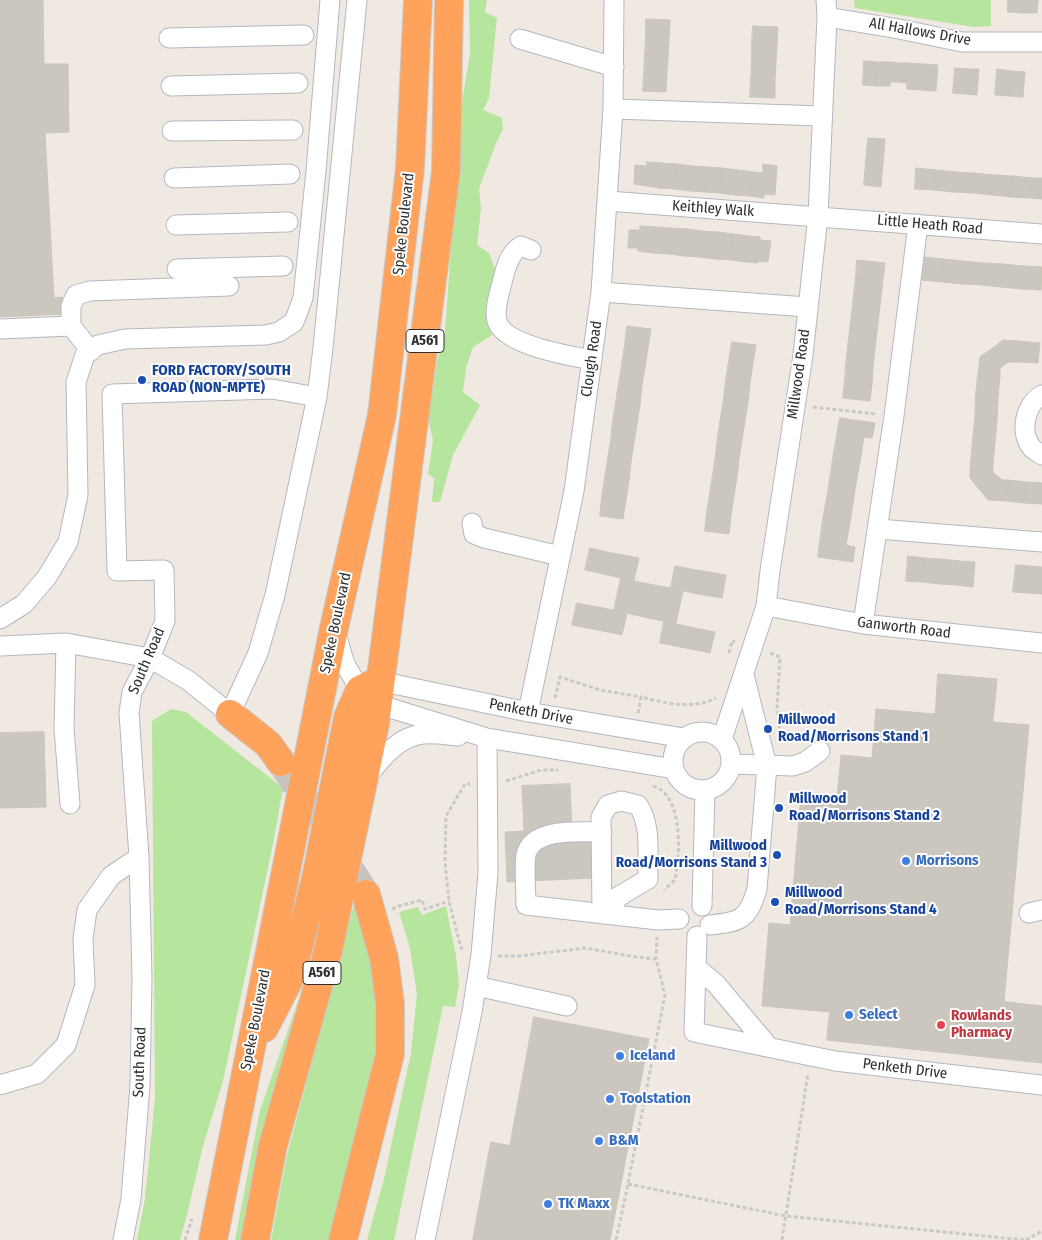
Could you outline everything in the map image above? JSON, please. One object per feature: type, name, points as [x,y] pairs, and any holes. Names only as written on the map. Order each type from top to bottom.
[{"type":"highway","name":"Speke Boulevard","points":[[213,1240],[334,628],[382,415],[410,168],[418,0]]},
{"type":"highway","name":"A561","points":[[255,1240],[273,1145],[328,951],[375,724],[372,691],[420,383],[446,170],[449,0]]},
{"type":"highway","name":"A561","points":[[249,1058],[290,976],[316,878],[348,717],[372,691]]},
{"type":"highway","points":[[230,714],[268,744],[281,762]]},
{"type":"highway","points":[[343,1240],[390,1054],[390,1004],[384,958],[370,906]]},
{"type":"street","points":[[0,619],[24,604],[47,577],[68,542],[78,495],[76,382],[85,355],[98,345],[126,339],[266,335],[279,332],[294,322],[303,298],[330,0]]},
{"type":"street","points":[[0,646],[66,643],[150,658],[189,681],[230,714],[258,653],[267,627],[317,397],[356,0]]},
{"type":"street","name":"Clough Road","points":[[528,712],[574,491],[601,292],[613,109],[614,0]]},
{"type":"street","name":"All Hallows Drive","points":[[827,8],[899,28],[962,42],[1042,42]]},
{"type":"street","name":"Millwood Road","points":[[722,739],[766,606],[803,355],[818,216],[827,8]]},
{"type":"street","points":[[169,38],[304,35]]},
{"type":"street","points":[[520,39],[614,67]]},
{"type":"street","points":[[171,86],[298,83]]},
{"type":"street","points":[[613,109],[822,116]]},
{"type":"street","points":[[172,131],[293,130]]},
{"type":"street","points":[[174,178],[290,174]]},
{"type":"street","name":"Keithley Walk","points":[[608,201],[818,216]]},
{"type":"street","name":"Little Heath Road","points":[[818,216],[1042,234]]},
{"type":"street","points":[[176,225],[288,222]]},
{"type":"street","points":[[863,624],[894,416],[918,224]]},
{"type":"street","points":[[531,250],[521,246],[514,250],[508,262],[499,293],[496,312],[497,323],[503,331],[544,351],[592,360]]},
{"type":"street","points":[[177,269],[283,266]]},
{"type":"street","points":[[91,351],[71,326],[71,306],[76,295],[90,291],[229,286]]},
{"type":"street","points":[[601,292],[807,307]]},
{"type":"street","points":[[0,329],[71,326]]},
{"type":"street","name":"South Road","points":[[122,1240],[131,1199],[140,1085],[142,978],[139,857],[129,713],[132,692],[150,658],[165,621],[164,570],[117,571],[112,394],[272,389],[317,397]]},
{"type":"street","points":[[1042,395],[1029,406],[1026,419],[1026,433],[1031,447],[1042,455]]},
{"type":"street","points":[[472,523],[474,534],[484,538],[560,556]]},
{"type":"street","points":[[878,529],[1042,542]]},
{"type":"street","name":"Ganworth Road","points":[[766,606],[863,624],[1042,643]]},
{"type":"street","points":[[334,628],[345,664],[372,691],[487,738]]},
{"type":"street","points":[[66,643],[64,729],[70,804]]},
{"type":"street","points":[[702,906],[693,904],[683,909],[679,919],[682,930],[686,934],[739,920],[751,908],[757,889],[775,766],[744,675]]},
{"type":"street","name":"Penketh Drive","points":[[372,691],[528,712],[684,738],[692,733],[702,731],[712,733],[722,739]]},
{"type":"street","points":[[363,782],[380,760],[400,742],[422,734],[487,738],[674,769]]},
{"type":"street","points":[[425,1240],[472,1012],[481,955],[488,873],[487,738]]},
{"type":"street","points":[[684,738],[676,749],[673,759],[674,769],[686,785],[695,789],[706,790],[714,788],[728,774],[731,764],[728,748],[722,739]]},
{"type":"street","points":[[731,764],[793,766],[805,762],[820,751]]},
{"type":"street","name":"Penketh Drive","points":[[706,790],[702,906],[710,915],[703,931],[696,967],[694,1032],[835,1061],[1042,1085]]},
{"type":"street","points":[[621,801],[638,805],[644,813],[647,827],[648,879],[616,898],[608,915],[602,817],[608,805],[621,801]]},
{"type":"street","points":[[602,832],[563,832],[544,836],[534,843],[526,854],[526,905],[658,920],[679,919]]},
{"type":"street","points":[[0,1085],[37,1074],[66,1045],[85,985],[82,938],[87,910],[111,876],[139,857]]},
{"type":"street","points":[[696,967],[716,984],[769,1047]]},
{"type":"street","points":[[476,986],[567,1006]]},
{"type":"path","points":[[795,405],[894,416]]},
{"type":"path","points":[[728,657],[732,641],[780,657],[775,766]]},
{"type":"path","points":[[634,730],[641,697],[666,704],[706,703],[716,698],[719,689]]},
{"type":"path","points":[[616,1240],[665,995],[656,959],[658,897],[675,879],[679,851],[677,818],[666,796],[657,787],[648,785]]},
{"type":"path","points":[[370,906],[399,906],[422,900],[424,909],[449,901]]},
{"type":"path","points":[[782,1240],[811,1056]]},
{"type":"path","points":[[628,1184],[786,1216],[1025,1240],[1042,1231]]},
{"type":"green space","points":[[469,0],[487,0],[485,12],[497,18],[489,98],[483,110],[502,118],[503,129],[479,189],[481,208],[477,245],[489,253],[498,277],[487,321],[492,335],[473,347],[466,368],[463,392],[480,405],[453,455],[440,502],[432,502],[434,478],[428,474],[433,440],[428,418],[437,362],[445,331],[461,108],[470,54]]},
{"type":"green space","points":[[854,0],[991,0],[991,26],[974,27],[855,8]]},
{"type":"green space","points":[[171,709],[186,712],[283,788],[223,1081],[203,1146],[180,1240],[137,1240],[145,1199],[155,1099],[152,721]]},
{"type":"green space","points":[[355,900],[379,985],[375,1053],[332,1240],[271,1240],[287,1155]]},
{"type":"green space","points":[[327,902],[248,1240],[235,1240],[260,1110],[304,984]]},
{"type":"green space","points":[[446,906],[456,955],[459,985],[455,1007],[443,1006],[394,1240],[367,1240],[384,1179],[411,1053],[417,994],[410,948],[399,912],[418,907],[422,915]]},
{"type":"building","points":[[0,0],[43,0],[44,64],[68,64],[69,132],[45,133],[54,298],[62,297],[63,314],[0,317]]},
{"type":"building","points":[[1008,0],[1023,0],[1022,13],[1008,12]]},
{"type":"building","points":[[1023,0],[1038,0],[1037,13],[1022,13]]},
{"type":"building","points":[[646,19],[670,20],[669,38],[646,37]]},
{"type":"building","points":[[753,26],[778,27],[777,45],[752,43]]},
{"type":"building","points":[[646,37],[669,38],[668,56],[645,55]]},
{"type":"building","points":[[752,43],[777,45],[776,62],[752,61]]},
{"type":"building","points":[[645,55],[668,56],[667,74],[644,73]]},
{"type":"building","points":[[752,61],[776,62],[775,80],[751,79]]},
{"type":"building","points":[[864,61],[877,62],[876,86],[863,85]]},
{"type":"building","points":[[877,62],[891,62],[890,86],[876,86]]},
{"type":"building","points":[[891,62],[899,63],[898,82],[890,82]]},
{"type":"building","points":[[899,63],[908,63],[907,83],[898,82]]},
{"type":"building","points":[[908,63],[923,64],[921,90],[907,89]]},
{"type":"building","points":[[923,64],[938,65],[936,91],[921,90]]},
{"type":"building","points":[[955,68],[967,69],[966,94],[953,93]]},
{"type":"building","points":[[967,69],[979,69],[977,95],[966,94]]},
{"type":"building","points":[[997,69],[1011,71],[1009,96],[995,95]]},
{"type":"building","points":[[1011,71],[1025,72],[1023,97],[1009,96]]},
{"type":"building","points":[[644,73],[667,74],[666,92],[643,91]]},
{"type":"building","points":[[751,79],[775,80],[775,98],[750,97]]},
{"type":"building","points":[[868,138],[885,139],[883,163],[866,162]]},
{"type":"building","points":[[647,162],[662,163],[659,188],[634,184],[635,165],[647,166]]},
{"type":"building","points":[[866,162],[883,163],[881,187],[864,185]]},
{"type":"building","points":[[662,163],[677,164],[675,189],[659,188]]},
{"type":"building","points":[[677,164],[692,166],[690,191],[675,189]]},
{"type":"building","points":[[763,164],[777,166],[775,195],[764,194],[764,198],[750,196],[753,172],[763,173]]},
{"type":"building","points":[[692,166],[707,167],[705,192],[690,191]]},
{"type":"building","points":[[707,167],[722,168],[720,193],[705,192]]},
{"type":"building","points":[[722,168],[738,170],[735,195],[720,193]]},
{"type":"building","points":[[916,168],[936,170],[934,190],[915,189]]},
{"type":"building","points":[[738,170],[753,172],[750,196],[735,195]]},
{"type":"building","points":[[936,170],[955,172],[953,192],[934,190]]},
{"type":"building","points":[[955,172],[974,173],[973,193],[953,192]]},
{"type":"building","points":[[974,173],[994,175],[992,195],[973,193]]},
{"type":"building","points":[[994,175],[1013,176],[1011,197],[992,195]]},
{"type":"building","points":[[1013,176],[1032,178],[1031,198],[1011,197]]},
{"type":"building","points":[[1032,178],[1042,178],[1042,199],[1031,198]]},
{"type":"building","points":[[640,226],[656,227],[653,253],[638,251],[638,248],[628,248],[629,230],[640,230]]},
{"type":"building","points":[[656,227],[671,228],[669,254],[653,253]]},
{"type":"building","points":[[671,228],[687,229],[684,256],[669,254]]},
{"type":"building","points":[[687,229],[702,231],[699,257],[684,256]]},
{"type":"building","points":[[702,231],[718,232],[715,259],[699,257]]},
{"type":"building","points":[[718,232],[733,234],[731,260],[715,259]]},
{"type":"building","points":[[733,234],[749,236],[746,262],[731,260]]},
{"type":"building","points":[[749,236],[771,241],[768,262],[746,262]]},
{"type":"building","points":[[924,257],[944,259],[942,282],[922,280]]},
{"type":"building","points":[[944,259],[963,261],[962,284],[942,282]]},
{"type":"building","points":[[857,260],[885,263],[883,280],[856,277]]},
{"type":"building","points":[[963,261],[983,263],[982,285],[962,284]]},
{"type":"building","points":[[983,263],[1003,264],[1001,287],[982,285]]},
{"type":"building","points":[[1003,264],[1023,266],[1021,289],[1001,287]]},
{"type":"building","points":[[1023,266],[1042,267],[1041,290],[1021,289]]},
{"type":"building","points":[[856,277],[883,280],[881,297],[854,295]]},
{"type":"building","points":[[854,295],[881,297],[879,315],[852,312]]},
{"type":"building","points":[[852,312],[879,315],[877,332],[850,329]]},
{"type":"building","points":[[627,326],[651,329],[648,348],[625,345]]},
{"type":"building","points":[[850,329],[877,332],[875,349],[848,346]]},
{"type":"building","points":[[1003,340],[1019,341],[1018,362],[1008,362],[1004,365],[992,349]]},
{"type":"building","points":[[1019,341],[1040,343],[1038,363],[1018,362]]},
{"type":"building","points":[[732,342],[756,345],[753,364],[729,361]]},
{"type":"building","points":[[625,345],[648,348],[645,367],[622,364]]},
{"type":"building","points":[[848,346],[875,349],[873,367],[846,364]]},
{"type":"building","points":[[992,349],[1004,365],[1000,368],[1000,377],[978,375],[980,357]]},
{"type":"building","points":[[729,361],[753,364],[750,383],[726,380]]},
{"type":"building","points":[[622,364],[645,367],[642,386],[619,383]]},
{"type":"building","points":[[846,364],[873,367],[872,384],[845,381]]},
{"type":"building","points":[[978,375],[1000,377],[998,397],[976,395]]},
{"type":"building","points":[[726,380],[750,383],[748,402],[724,399]]},
{"type":"building","points":[[845,381],[872,384],[870,401],[843,398]]},
{"type":"building","points":[[619,383],[642,386],[640,405],[616,402]]},
{"type":"building","points":[[976,395],[998,397],[997,421],[975,420]]},
{"type":"building","points":[[724,399],[748,402],[745,421],[721,417]]},
{"type":"building","points":[[616,402],[640,405],[637,424],[613,421]]},
{"type":"building","points":[[721,417],[745,421],[742,440],[718,436]]},
{"type":"building","points":[[840,418],[875,423],[872,438],[864,437],[861,456],[834,452]]},
{"type":"building","points":[[975,420],[997,421],[995,442],[973,440]]},
{"type":"building","points":[[613,421],[637,424],[634,443],[611,440]]},
{"type":"building","points":[[718,436],[742,440],[739,459],[716,455]]},
{"type":"building","points":[[611,440],[634,443],[631,462],[608,459]]},
{"type":"building","points":[[973,440],[995,442],[993,463],[971,461]]},
{"type":"building","points":[[834,452],[861,456],[855,490],[829,486]]},
{"type":"building","points":[[716,455],[739,459],[737,477],[713,474]]},
{"type":"building","points":[[608,459],[631,462],[629,481],[605,478]]},
{"type":"building","points":[[971,461],[993,463],[993,472],[996,475],[979,489],[970,478]]},
{"type":"building","points":[[713,474],[737,477],[734,496],[710,493]]},
{"type":"building","points":[[996,475],[1002,480],[1008,480],[1007,501],[988,500],[979,489]]},
{"type":"building","points":[[605,478],[629,481],[626,500],[602,497]]},
{"type":"building","points":[[1008,480],[1026,482],[1024,503],[1007,501]]},
{"type":"building","points":[[1026,482],[1042,483],[1042,504],[1024,503]]},
{"type":"building","points":[[829,486],[855,490],[850,523],[823,519]]},
{"type":"building","points":[[710,493],[734,496],[731,515],[707,512]]},
{"type":"building","points":[[602,497],[626,500],[623,519],[600,516]]},
{"type":"building","points":[[707,512],[731,515],[729,534],[705,531]]},
{"type":"building","points":[[823,519],[850,523],[846,545],[855,547],[853,562],[818,557]]},
{"type":"building","points":[[590,548],[612,553],[608,575],[585,570]]},
{"type":"building","points":[[612,553],[639,558],[634,581],[608,575]]},
{"type":"building","points":[[908,556],[925,558],[922,582],[906,581]]},
{"type":"building","points":[[925,558],[942,559],[940,584],[922,582]]},
{"type":"building","points":[[942,559],[959,561],[956,585],[940,584]]},
{"type":"building","points":[[959,561],[975,562],[973,587],[956,585]]},
{"type":"building","points":[[1016,565],[1042,567],[1042,594],[1013,592]]},
{"type":"building","points":[[675,566],[702,571],[698,594],[671,588]]},
{"type":"building","points":[[702,571],[726,575],[722,598],[698,594]]},
{"type":"building","points":[[621,578],[634,581],[627,613],[614,610]]},
{"type":"building","points":[[634,581],[654,585],[648,618],[627,613]]},
{"type":"building","points":[[654,585],[671,588],[664,621],[648,618]]},
{"type":"building","points":[[671,588],[683,591],[676,623],[664,621]]},
{"type":"building","points":[[577,603],[603,608],[598,630],[572,625]]},
{"type":"building","points":[[603,608],[627,613],[622,635],[598,630]]},
{"type":"building","points":[[664,621],[690,627],[686,648],[660,643]]},
{"type":"building","points":[[690,627],[715,632],[710,653],[686,648]]},
{"type":"building","name":"Morrisons","points":[[938,674],[997,679],[993,722],[1029,725],[1004,1002],[833,982],[830,1012],[762,1006],[769,923],[790,925],[801,796],[837,799],[841,755],[872,758],[876,709],[935,714]]},
{"type":"building","points":[[44,732],[46,807],[0,808],[0,733]]},
{"type":"building","points":[[570,784],[572,831],[590,831],[593,878],[507,882],[505,832],[524,831],[522,786]]},
{"type":"building","points":[[833,982],[1042,1006],[1042,1063],[827,1040]]},
{"type":"building","points":[[534,1017],[649,1039],[624,1168],[510,1146]]},
{"type":"building","name":"TK Maxx","points":[[491,1142],[624,1168],[610,1240],[473,1240]]},
{"type":"tunnel","points":[[281,762],[366,894]]},
{"type":"place","name":"FORD FACTORY/SOUTH ROAD (NON-MPTE)","points":[[142,380]]},
{"type":"place","name":"Millwood Road/Morrisons Stand 1","points":[[768,729]]},
{"type":"place","name":"Millwood Road/Morrisons Stand 2","points":[[779,808]]},
{"type":"place","name":"Millwood Road/Morrisons Stand 3","points":[[777,855]]},
{"type":"place","name":"Morrisons","points":[[906,861]]},
{"type":"place","name":"Millwood Road/Morrisons Stand 4","points":[[775,902]]},
{"type":"place","name":"Select","points":[[849,1015]]},
{"type":"place","name":"Rowlands Pharmacy","points":[[941,1025]]},
{"type":"place","name":"Iceland","points":[[620,1056]]},
{"type":"place","name":"Toolstation","points":[[610,1099]]},
{"type":"place","name":"B&M","points":[[599,1141]]},
{"type":"place","name":"TK Maxx","points":[[548,1204]]}]
